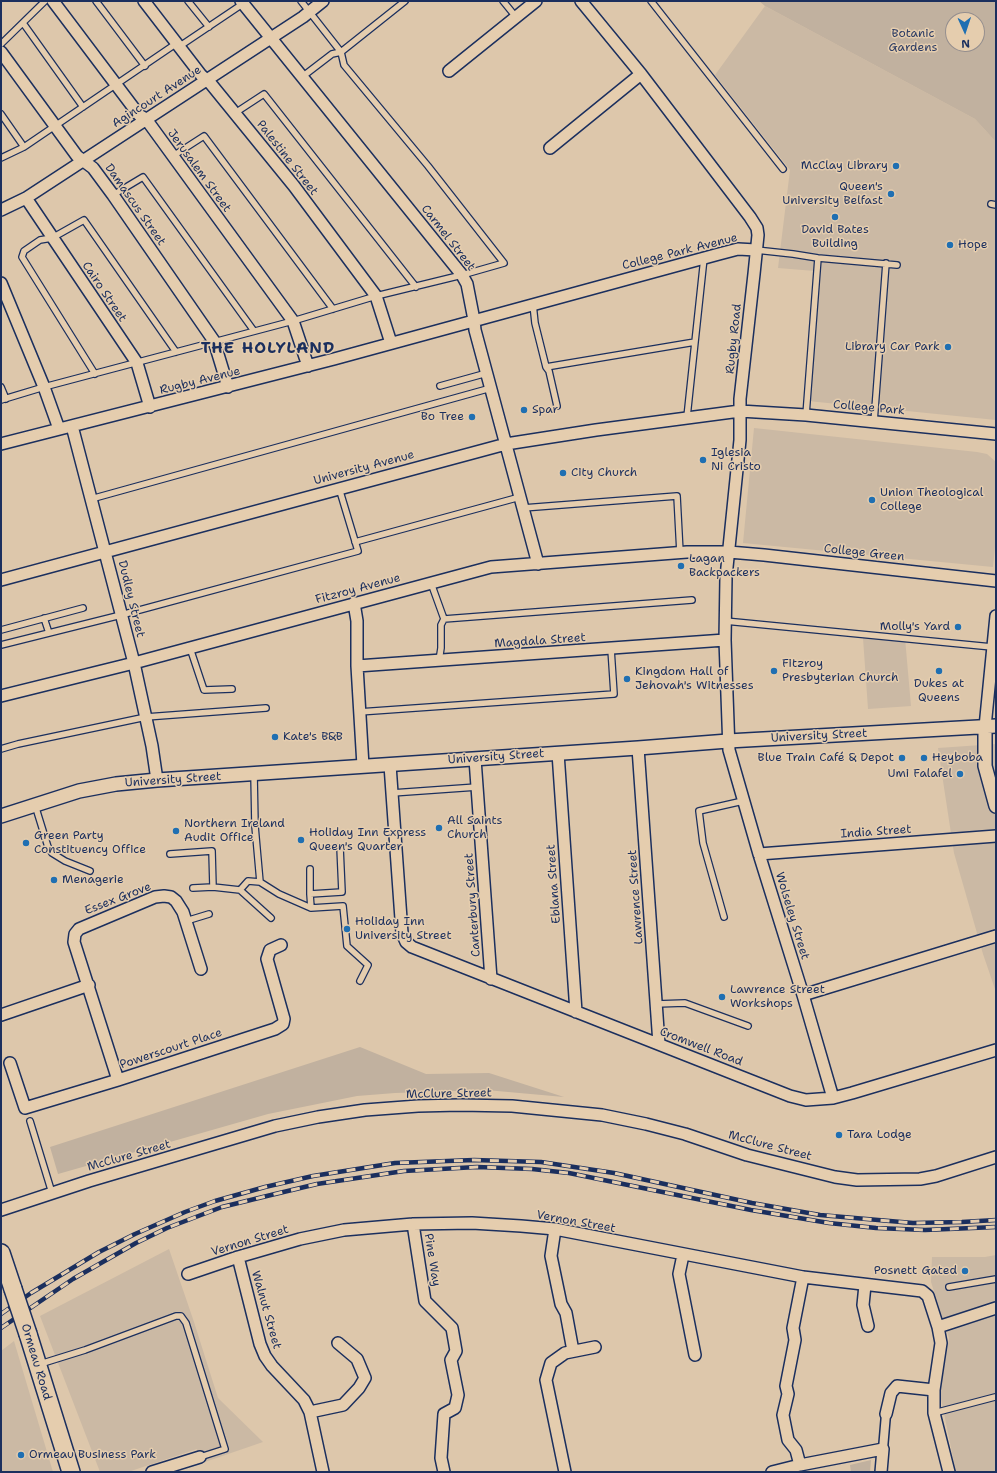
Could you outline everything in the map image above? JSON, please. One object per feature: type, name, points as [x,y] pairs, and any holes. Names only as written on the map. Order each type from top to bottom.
[{"type":"main road","name":"Ormeau Road","points":[[1,1253],[71,1472]]},
{"type":"street","name":"Jerusalem Street","points":[[53,1],[139,115],[146,119],[293,321],[308,366]]},
{"type":"street","name":"Palestine Street","points":[[144,1],[202,75],[208,79],[294,186],[376,296],[391,343]]},
{"type":"street","name":"Agincourt Avenue","points":[[1,210],[26,198],[310,12],[323,1]]},
{"type":"street","points":[[449,71],[536,1]]},
{"type":"street","name":"Rugby Road","points":[[581,1],[641,74],[757,228],[758,235],[740,411],[740,440],[726,577],[725,640],[728,741]]},
{"type":"street","name":"Carmel Street","points":[[243,2],[270,38],[462,275],[467,284],[475,330],[492,388],[538,564]]},
{"type":"street","name":"Damascus Street","points":[[1,52],[77,156],[92,168],[114,195],[214,341],[228,387]]},
{"type":"street","points":[[550,148],[641,74]]},
{"type":"street","name":"Cairo Street","points":[[26,198],[137,363],[150,407]]},
{"type":"street","name":"College Park Avenue","points":[[474,320],[738,249],[756,250]]},
{"type":"street","points":[[1,283],[44,387],[59,429]]},
{"type":"street","name":"Rugby Avenue","points":[[1,444],[228,387],[474,320]]},
{"type":"street","name":"College Park","points":[[740,411],[806,415],[996,434]]},
{"type":"street","name":"University Avenue","points":[[1,580],[506,444],[687,417],[740,411]]},
{"type":"street","name":"Dudley Street","points":[[72,426],[134,663],[155,761],[157,780]]},
{"type":"street","name":"Fitzroy Avenue","points":[[1,696],[134,663],[491,567],[680,553],[729,552]]},
{"type":"street","name":"College Green","points":[[729,552],[996,581]]},
{"type":"street","points":[[354,603],[358,621],[357,666],[362,766]]},
{"type":"street","points":[[996,616],[992,647],[990,726],[985,766],[996,806]]},
{"type":"street","name":"Magdala Street","points":[[357,666],[725,640]]},
{"type":"street","name":"University Street","points":[[1,816],[79,791],[116,784],[157,780],[728,741],[990,726]]},
{"type":"street","name":"Wolseley Street","points":[[728,741],[728,750],[833,1098]]},
{"type":"street","name":"Lawrence Street","points":[[638,748],[658,1044]]},
{"type":"street","name":"Eblana Street","points":[[558,753],[576,1012]]},
{"type":"street","name":"Canterbury Street","points":[[476,759],[491,978]]},
{"type":"street","points":[[390,765],[392,793]]},
{"type":"street","name":"Cromwell Road","points":[[392,793],[402,933],[406,942],[412,947],[790,1096],[806,1100],[833,1098],[996,1050]]},
{"type":"street","name":"India Street","points":[[759,854],[996,836]]},
{"type":"street","name":"Essex Grove","points":[[118,1080],[89,985],[74,942],[75,934],[79,929],[156,897],[171,897],[176,901],[186,921],[201,969]]},
{"type":"street","points":[[803,995],[996,936]]},
{"type":"street","name":"Powerscourt Place","points":[[10,1063],[25,1108],[118,1080],[275,1029],[283,1024],[283,1011],[267,959],[270,950],[281,945]]},
{"type":"street","points":[[1,1015],[89,985]]},
{"type":"street","name":"McClure Street","points":[[1,1210],[89,1181],[275,1126],[318,1117],[365,1110],[418,1106],[512,1106],[602,1115],[685,1134],[747,1155],[835,1177],[856,1180],[920,1179],[936,1176],[996,1157]]},
{"type":"street","name":"Vernon Street","points":[[188,1274],[238,1257],[300,1239],[344,1230],[413,1224],[472,1223],[555,1230],[803,1278],[922,1291],[928,1296],[938,1327],[941,1343],[934,1390],[934,1413],[949,1472]]},
{"type":"street","name":"Pine Way","points":[[413,1224],[425,1301],[452,1328],[456,1351],[451,1360],[458,1395],[455,1408],[444,1414],[441,1458],[444,1472]]},
{"type":"street","points":[[555,1230],[551,1256],[561,1304],[566,1313],[573,1351]]},
{"type":"street","points":[[683,1255],[679,1274],[695,1355]]},
{"type":"street","name":"Walnut Street","points":[[238,1257],[260,1344],[265,1356],[272,1366],[304,1400],[310,1412],[321,1471]]},
{"type":"street","points":[[800,1465],[796,1450],[788,1440],[783,1415],[788,1394],[786,1386],[795,1340],[793,1328],[803,1278]]},
{"type":"street","points":[[865,1285],[863,1305],[868,1326]]},
{"type":"street","points":[[938,1327],[996,1308]]},
{"type":"street","points":[[310,1412],[343,1405],[359,1388],[365,1378],[357,1359],[338,1343]]},
{"type":"street","points":[[565,1472],[546,1380],[551,1362],[565,1353],[594,1347]]},
{"type":"street","points":[[882,1472],[886,1414],[892,1393],[897,1386],[934,1390]]},
{"type":"street","points":[[772,1472],[883,1449]]},
{"type":"street","points":[[152,1472],[174,1469],[200,1457]]},
{"type":"lane","points":[[1,44],[45,1]]},
{"type":"lane","points":[[96,1],[145,66]]},
{"type":"lane","points":[[188,1],[209,27]]},
{"type":"lane","points":[[1,387],[3,400],[44,387],[293,321],[376,296],[416,287],[504,263],[428,166],[344,65],[341,52],[301,1]]},
{"type":"lane","points":[[302,77],[332,54],[341,52],[405,1]]},
{"type":"lane","points":[[503,1],[516,17]]},
{"type":"lane","points":[[651,1],[783,169]]},
{"type":"lane","points":[[1,158],[24,147],[145,66],[209,27],[243,2]]},
{"type":"lane","points":[[23,23],[83,107]]},
{"type":"lane","points":[[235,113],[264,94],[416,287]]},
{"type":"lane","points":[[1,114],[24,147]]},
{"type":"lane","points":[[173,156],[204,136],[333,309]]},
{"type":"lane","points":[[114,195],[143,177],[254,331]]},
{"type":"lane","points":[[95,374],[22,257],[24,251],[40,240],[52,238],[84,220],[176,352]]},
{"type":"lane","name":"College Park Avenue","points":[[756,250],[818,258],[897,265]]},
{"type":"lane","points":[[687,417],[704,258]]},
{"type":"lane","points":[[806,415],[818,258]]},
{"type":"lane","points":[[874,422],[886,264]]},
{"type":"lane","points":[[533,304],[535,323],[557,406]]},
{"type":"lane","points":[[546,367],[695,342]]},
{"type":"lane","points":[[440,386],[487,373]]},
{"type":"lane","points":[[91,499],[492,388]]},
{"type":"lane","points":[[1,645],[121,615],[358,551],[339,488]]},
{"type":"lane","points":[[523,508],[677,496],[680,553]]},
{"type":"lane","points":[[355,542],[520,497]]},
{"type":"lane","points":[[431,583],[444,619],[441,625],[439,661]]},
{"type":"lane","points":[[444,619],[692,600]]},
{"type":"lane","points":[[1,630],[83,608]]},
{"type":"lane","points":[[44,618],[49,633]]},
{"type":"lane","points":[[726,621],[992,647]]},
{"type":"lane","points":[[190,648],[204,690],[232,689]]},
{"type":"lane","points":[[359,712],[614,694],[611,649]]},
{"type":"lane","points":[[1,749],[18,744],[146,717],[266,708]]},
{"type":"lane","points":[[254,774],[255,826],[260,882]]},
{"type":"lane","points":[[392,793],[478,787]]},
{"type":"lane","points":[[724,917],[704,843],[700,811],[743,801]]},
{"type":"lane","points":[[35,805],[48,847],[52,853],[65,861],[90,871]]},
{"type":"lane","points":[[310,894],[343,895],[340,847]]},
{"type":"lane","points":[[170,854],[212,851],[213,887]]},
{"type":"lane","points":[[310,869],[311,908]]},
{"type":"lane","points":[[240,890],[248,881],[260,882],[276,892],[311,908],[343,906],[346,946],[368,965],[360,981]]},
{"type":"lane","points":[[193,888],[213,887],[240,890],[271,918]]},
{"type":"lane","points":[[186,921],[209,914]]},
{"type":"lane","points":[[656,1004],[685,1003],[748,1026]]},
{"type":"lane","points":[[30,1121],[52,1193]]},
{"type":"lane","points":[[949,1287],[996,1279]]},
{"type":"lane","points":[[37,1365],[85,1350],[176,1316],[181,1316],[186,1323],[225,1449],[200,1457]]},
{"type":"lane","points":[[934,1413],[995,1397]]},
{"type":"shaded area","name":"Queen's University Belfast","points":[[765,6],[975,119],[996,142],[996,420],[808,401],[815,271],[778,268],[790,170],[715,75]]},
{"type":"shaded area","name":"Union Theological College","points":[[754,428],[987,454],[996,462],[996,537],[993,567],[743,543]]},
{"type":"shaded area","points":[[863,638],[905,638],[911,706],[868,709]]},
{"type":"shaded area","points":[[996,744],[996,992],[983,954],[954,853],[938,748]]},
{"type":"shaded area","points":[[169,1249],[218,1398],[263,1442],[202,1463],[197,1449],[128,1472],[100,1472],[40,1316]]},
{"type":"shaded area","points":[[996,1255],[996,1472],[956,1472],[940,1394],[949,1338],[931,1282],[932,1257],[985,1257]]},
{"type":"shaded area","points":[[14,1341],[53,1472],[1,1472],[1,1351]]},
{"type":"green space","name":"Botanic Gardens","points":[[759,1],[996,1],[996,142],[975,119],[765,6]]},
{"type":"green space","points":[[360,1047],[426,1074],[489,1073],[564,1097],[486,1090],[395,1093],[357,1096],[268,1114],[58,1174],[50,1147]]},
{"type":"green space","points":[[871,1460],[870,1472],[851,1472],[850,1465]]},
{"type":"railway","points":[[1,1314],[31,1293],[99,1252],[185,1212],[215,1201],[265,1187],[313,1176],[395,1163],[474,1160],[541,1162],[614,1173],[752,1203],[820,1215],[913,1223],[996,1220]]},
{"type":"railway","points":[[1,1328],[73,1279],[136,1243],[167,1228],[222,1207],[271,1195],[317,1184],[404,1171],[477,1167],[532,1169],[569,1173],[751,1210],[829,1223],[876,1228],[925,1230],[996,1227]]},
{"type":"place","name":"McClay Library","points":[[896,166]]},
{"type":"place","name":"Queen's University Belfast","points":[[891,194]]},
{"type":"place","name":"David Bates Building","points":[[835,217]]},
{"type":"place","name":"Hope","points":[[950,245]]},
{"type":"place","name":"Library Car Park","points":[[948,347]]},
{"type":"place","name":"Spar","points":[[524,410]]},
{"type":"place","name":"Bo Tree","points":[[472,417]]},
{"type":"place","name":"Iglesia Ni Cristo","points":[[703,460]]},
{"type":"place","name":"City Church","points":[[563,473]]},
{"type":"place","name":"Union Theological College","points":[[872,500]]},
{"type":"place","name":"Lagan Backpackers","points":[[681,566]]},
{"type":"place","name":"Molly's Yard","points":[[958,627]]},
{"type":"place","name":"Fitzroy Presbyterian Church","points":[[774,671]]},
{"type":"place","name":"Dukes at Queens","points":[[939,671]]},
{"type":"place","name":"Kingdom Hall of Jehovah's Witnesses","points":[[627,679]]},
{"type":"place","name":"Kate's B&B","points":[[275,737]]},
{"type":"place","name":"Blue Train Café & Depot","points":[[902,758]]},
{"type":"place","name":"Heyboba","points":[[924,758]]},
{"type":"place","name":"Umi Falafel","points":[[960,774]]},
{"type":"place","name":"All Saints Church","points":[[439,828]]},
{"type":"place","name":"Northern Ireland Audit Office","points":[[176,831]]},
{"type":"place","name":"Holiday Inn Express Queen's Quarter","points":[[301,840]]},
{"type":"place","name":"Green Party Constituency Office","points":[[26,843]]},
{"type":"place","name":"Menagerie","points":[[54,880]]},
{"type":"place","name":"Holiday Inn University Street","points":[[347,929]]},
{"type":"place","name":"Lawrence Street Workshops","points":[[722,997]]},
{"type":"place","name":"Tara Lodge","points":[[839,1135]]},
{"type":"place","name":"Posnett Gated","points":[[965,1271]]},
{"type":"place","name":"Ormeau Business Park","points":[[21,1455]]},
{"type":"district","name":"THE HOLYLAND","points":[[268,349]]}]
